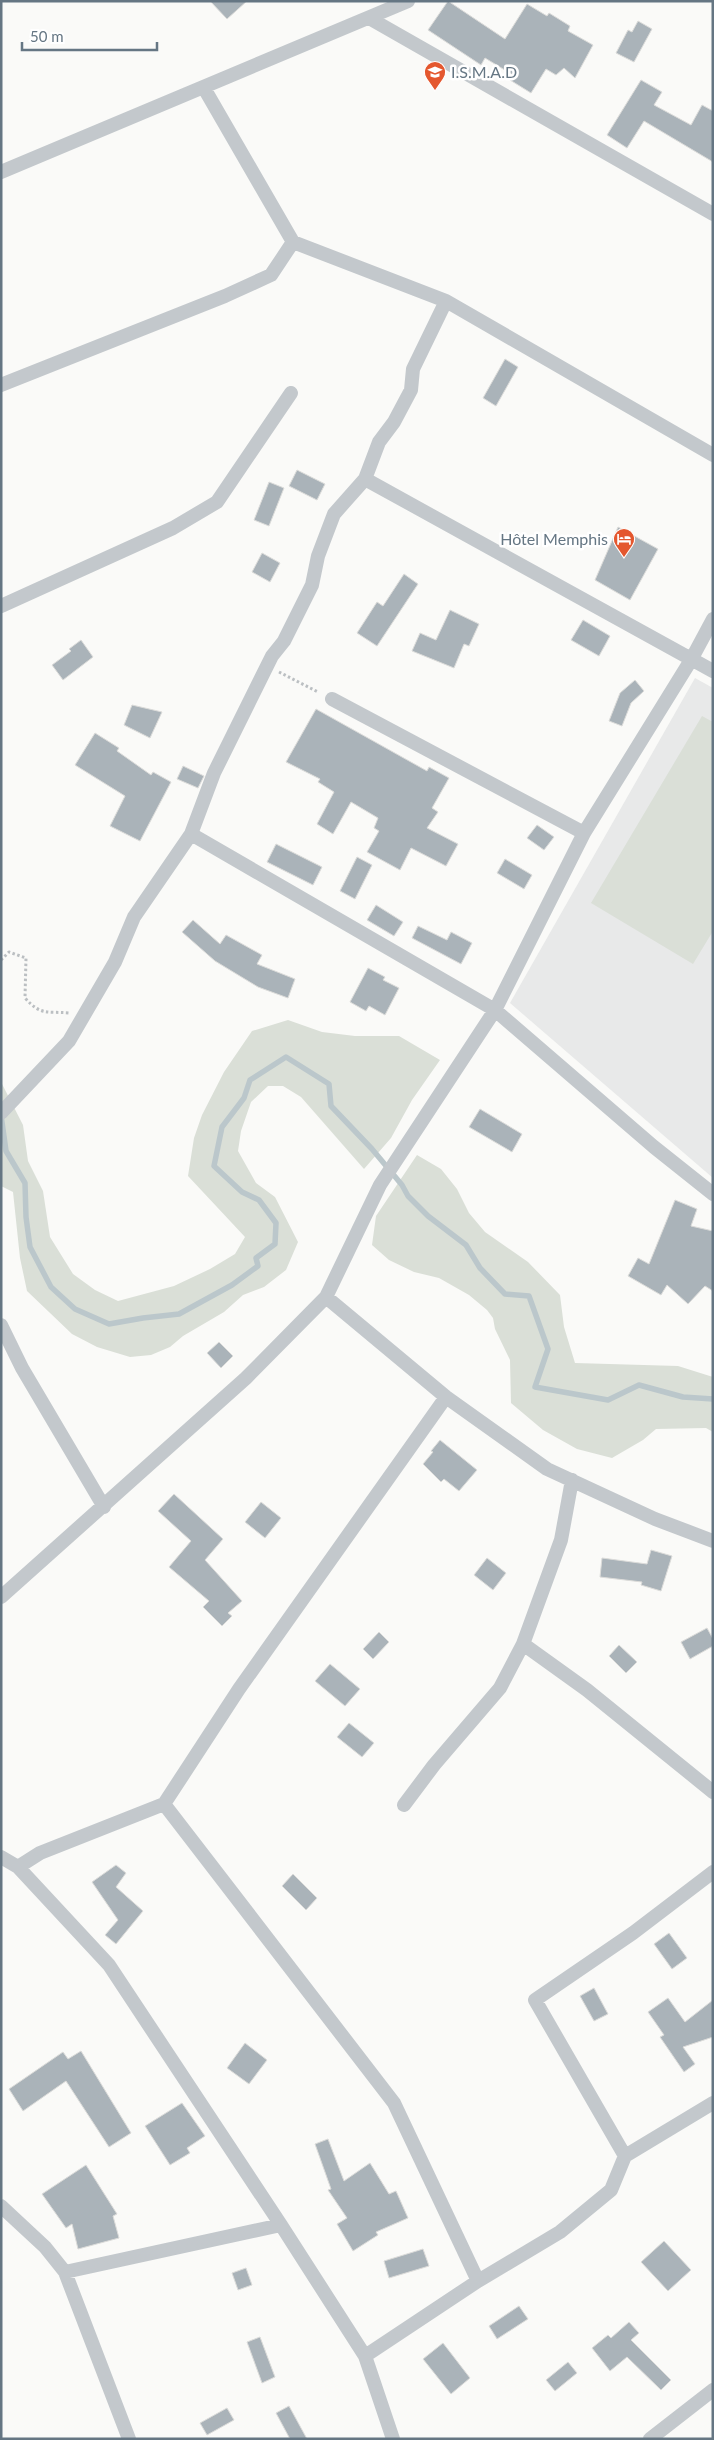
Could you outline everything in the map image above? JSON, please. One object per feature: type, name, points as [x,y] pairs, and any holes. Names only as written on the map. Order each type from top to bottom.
[{"type":"street","points":[[1,172],[408,1]]},
{"type":"street","points":[[369,18],[713,214]]},
{"type":"street","points":[[204,88],[293,242],[446,301],[713,455]]},
{"type":"street","points":[[1,385],[225,296],[272,275],[293,242]]},
{"type":"street","points":[[1,1113],[69,1042],[115,962],[139,910],[190,834],[214,773],[272,656],[284,641],[312,585],[318,556],[334,514],[365,479],[379,442],[411,390],[414,369],[446,301]]},
{"type":"street","points":[[1,606],[173,528],[217,502],[291,393]]},
{"type":"street","points":[[365,479],[713,671]]},
{"type":"street","points":[[1,1597],[104,1507],[246,1378],[326,1297],[380,1185],[495,1010],[584,833],[691,660],[713,619]]},
{"type":"street","points":[[332,699],[584,833]]},
{"type":"street","points":[[190,834],[495,1010],[654,1147],[713,1194]]},
{"type":"street","points":[[326,1297],[446,1397],[547,1469],[655,1520],[713,1541]]},
{"type":"street","points":[[1,1325],[22,1368],[104,1507]]},
{"type":"street","points":[[18,1867],[40,1853],[164,1804],[239,1689],[446,1397]]},
{"type":"street","points":[[404,1805],[434,1765],[500,1688],[523,1644],[561,1540],[572,1480]]},
{"type":"street","points":[[523,1644],[587,1690],[713,1792]]},
{"type":"street","points":[[164,1804],[394,2103],[478,2281]]},
{"type":"street","points":[[1,1857],[18,1867],[109,1966],[281,2225],[365,2356],[393,2439]]},
{"type":"street","points":[[625,2156],[535,2000],[633,1933],[713,1872]]},
{"type":"street","points":[[365,2356],[478,2281],[560,2232],[611,2190],[625,2156],[713,2103]]},
{"type":"street","points":[[1,2206],[45,2247],[65,2272],[129,2439]]},
{"type":"street","points":[[65,2272],[281,2225]]},
{"type":"street","points":[[650,2439],[713,2390]]},
{"type":"path","points":[[268,666],[332,699]]},
{"type":"path","points":[[1,960],[9,952],[26,958],[25,998],[34,1008],[50,1014],[63,1012],[85,1014]]},
{"type":"shaded area","points":[[695,678],[713,688],[713,1178],[510,1003]]},
{"type":"shaded area","points":[[702,716],[713,722],[713,931],[693,964],[591,903]]},
{"type":"shaded area","points":[[288,1020],[322,1032],[355,1036],[399,1036],[440,1060],[412,1100],[391,1138],[364,1169],[301,1097],[283,1086],[268,1086],[251,1102],[241,1131],[238,1151],[256,1183],[275,1197],[298,1242],[286,1270],[264,1287],[243,1295],[224,1312],[183,1336],[170,1347],[151,1355],[130,1357],[97,1347],[72,1334],[27,1291],[20,1258],[13,1192],[1,1186],[1,1082],[23,1125],[28,1161],[43,1191],[50,1237],[73,1274],[95,1290],[118,1301],[174,1286],[210,1269],[235,1254],[245,1237],[188,1176],[194,1138],[202,1115],[224,1072],[252,1031]]},
{"type":"shaded area","points":[[417,1155],[441,1169],[457,1189],[469,1213],[485,1232],[528,1262],[560,1295],[564,1327],[575,1363],[678,1366],[713,1377],[713,1432],[706,1428],[656,1429],[643,1440],[612,1458],[577,1449],[543,1430],[511,1403],[510,1360],[495,1329],[493,1318],[487,1310],[469,1295],[439,1278],[414,1272],[389,1260],[372,1245],[376,1216]]},
{"type":"building","points":[[210,1],[247,1],[227,19]]},
{"type":"building","points":[[448,1],[505,39],[527,4],[547,16],[549,13],[570,26],[568,31],[593,45],[575,78],[564,68],[556,75],[546,69],[531,93],[510,80],[513,75],[485,58],[481,65],[428,30]]},
{"type":"building","points":[[638,21],[652,29],[634,62],[616,53],[628,30],[632,32]]},
{"type":"building","points":[[641,80],[662,92],[654,105],[691,125],[702,105],[713,111],[713,162],[644,121],[627,148],[607,135]]},
{"type":"building","points":[[505,359],[518,367],[496,406],[483,398]]},
{"type":"building","points":[[297,470],[325,484],[317,500],[289,486]]},
{"type":"building","points":[[269,482],[284,488],[269,526],[254,520]]},
{"type":"building","points":[[618,527],[658,549],[630,600],[595,580]]},
{"type":"building","points":[[262,553],[280,563],[270,582],[252,572]]},
{"type":"building","points":[[404,574],[418,584],[377,646],[357,633],[377,602],[383,606]]},
{"type":"building","points":[[450,610],[479,624],[469,646],[464,644],[454,668],[412,651],[420,633],[436,640]]},
{"type":"building","points":[[583,620],[610,636],[599,656],[571,640]]},
{"type":"building","points":[[81,640],[93,657],[63,680],[52,665],[71,651],[69,649]]},
{"type":"building","points":[[635,680],[644,691],[631,703],[622,726],[609,721],[620,693]]},
{"type":"building","points":[[132,705],[162,712],[150,738],[124,725]]},
{"type":"building","points":[[316,709],[427,771],[429,767],[449,778],[432,808],[438,812],[427,828],[458,844],[446,866],[411,848],[400,870],[367,852],[379,831],[374,828],[378,818],[351,802],[333,834],[317,824],[334,792],[318,782],[320,779],[286,762]]},
{"type":"building","points":[[95,733],[119,748],[117,751],[151,775],[153,772],[171,782],[140,841],[110,826],[125,796],[75,765]]},
{"type":"building","points":[[183,766],[204,776],[198,788],[177,779]]},
{"type":"building","points":[[537,825],[554,837],[544,850],[527,838]]},
{"type":"building","points":[[276,844],[322,867],[313,885],[267,862]]},
{"type":"building","points":[[357,857],[372,865],[355,899],[340,891]]},
{"type":"building","points":[[505,859],[532,875],[524,889],[497,873]]},
{"type":"building","points":[[376,905],[403,922],[394,936],[367,920]]},
{"type":"building","points":[[193,920],[220,944],[226,935],[262,955],[257,964],[295,979],[288,998],[258,987],[215,961],[182,932]]},
{"type":"building","points":[[418,926],[447,940],[451,932],[472,943],[461,964],[412,938]]},
{"type":"building","points":[[368,968],[385,977],[383,980],[399,988],[385,1015],[369,1006],[366,1011],[350,1002]]},
{"type":"building","points":[[480,1109],[522,1134],[512,1152],[469,1127]]},
{"type":"building","points":[[675,1200],[697,1209],[691,1226],[713,1231],[713,1291],[705,1286],[688,1304],[667,1285],[661,1295],[628,1276],[638,1258],[649,1264]]},
{"type":"building","points":[[219,1342],[233,1356],[221,1368],[207,1353]]},
{"type":"building","points":[[440,1440],[477,1470],[459,1491],[444,1479],[441,1482],[423,1464]]},
{"type":"building","points":[[174,1494],[223,1539],[205,1560],[242,1601],[228,1613],[232,1616],[222,1626],[203,1607],[209,1601],[169,1567],[191,1541],[158,1511]]},
{"type":"building","points":[[261,1502],[281,1518],[265,1538],[245,1522]]},
{"type":"building","points":[[651,1550],[672,1556],[661,1591],[641,1585],[642,1582],[600,1577],[602,1558],[647,1564]]},
{"type":"building","points":[[487,1558],[506,1573],[493,1590],[474,1575]]},
{"type":"building","points":[[707,1628],[713,1639],[713,1646],[690,1659],[681,1642]]},
{"type":"building","points":[[379,1632],[389,1642],[373,1659],[363,1649]]},
{"type":"building","points":[[619,1645],[637,1662],[626,1673],[609,1656]]},
{"type":"building","points":[[330,1664],[360,1689],[345,1706],[315,1681]]},
{"type":"building","points":[[349,1723],[374,1743],[362,1757],[337,1737]]},
{"type":"building","points":[[116,1865],[126,1873],[116,1887],[143,1911],[116,1944],[105,1935],[118,1920],[92,1882]]},
{"type":"building","points":[[293,1874],[317,1898],[306,1910],[282,1886]]},
{"type":"building","points":[[669,1933],[687,1958],[672,1969],[654,1944]]},
{"type":"building","points":[[594,1988],[608,2014],[594,2021],[580,1996]]},
{"type":"building","points":[[668,1998],[685,2022],[713,2000],[713,2037],[683,2047],[695,2064],[684,2072],[660,2037],[664,2035],[648,2012]]},
{"type":"building","points":[[245,2043],[267,2060],[249,2084],[227,2068]]},
{"type":"building","points":[[81,2051],[131,2133],[109,2147],[66,2081],[23,2111],[9,2089],[63,2052],[68,2059]]},
{"type":"building","points":[[182,2103],[205,2136],[187,2148],[190,2153],[170,2165],[145,2126]]},
{"type":"building","points":[[328,2139],[344,2181],[370,2163],[389,2194],[396,2191],[408,2218],[376,2232],[378,2235],[353,2251],[337,2224],[347,2218],[328,2190],[331,2189],[315,2144]]},
{"type":"building","points":[[86,2165],[117,2214],[113,2216],[119,2238],[78,2249],[72,2224],[66,2228],[42,2194]]},
{"type":"building","points":[[664,2241],[691,2270],[668,2291],[641,2262]]},
{"type":"building","points":[[423,2249],[429,2266],[389,2278],[384,2261]]},
{"type":"building","points":[[246,2268],[252,2285],[238,2290],[232,2273]]},
{"type":"building","points":[[519,2306],[528,2319],[497,2339],[489,2326]]},
{"type":"building","points":[[629,2322],[639,2333],[631,2340],[671,2380],[661,2390],[627,2357],[610,2371],[592,2348],[608,2335],[611,2338]]},
{"type":"building","points":[[260,2337],[275,2377],[262,2383],[247,2342]]},
{"type":"building","points":[[443,2343],[470,2378],[451,2394],[423,2359]]},
{"type":"building","points":[[568,2362],[577,2373],[555,2391],[546,2380]]},
{"type":"building","points":[[289,2406],[307,2439],[290,2439],[276,2413]]},
{"type":"building","points":[[227,2408],[234,2420],[207,2435],[200,2423]]},
{"type":"waterway","points":[[1,1115],[6,1151],[25,1183],[26,1217],[30,1247],[51,1287],[75,1309],[109,1324],[179,1314],[232,1285],[258,1266],[256,1258],[275,1244],[276,1223],[259,1200],[242,1192],[214,1166],[222,1127],[244,1098],[250,1080],[286,1057],[329,1084],[331,1106],[372,1149],[402,1185],[408,1196],[428,1216],[466,1245],[480,1268],[505,1294],[529,1296],[548,1349],[535,1387],[608,1400],[639,1385],[683,1397],[713,1399]]},
{"type":"place","name":"I.S.M.A.D","points":[[435,91]]},
{"type":"place","name":"Hôtel Memphis","points":[[624,558]]}]
